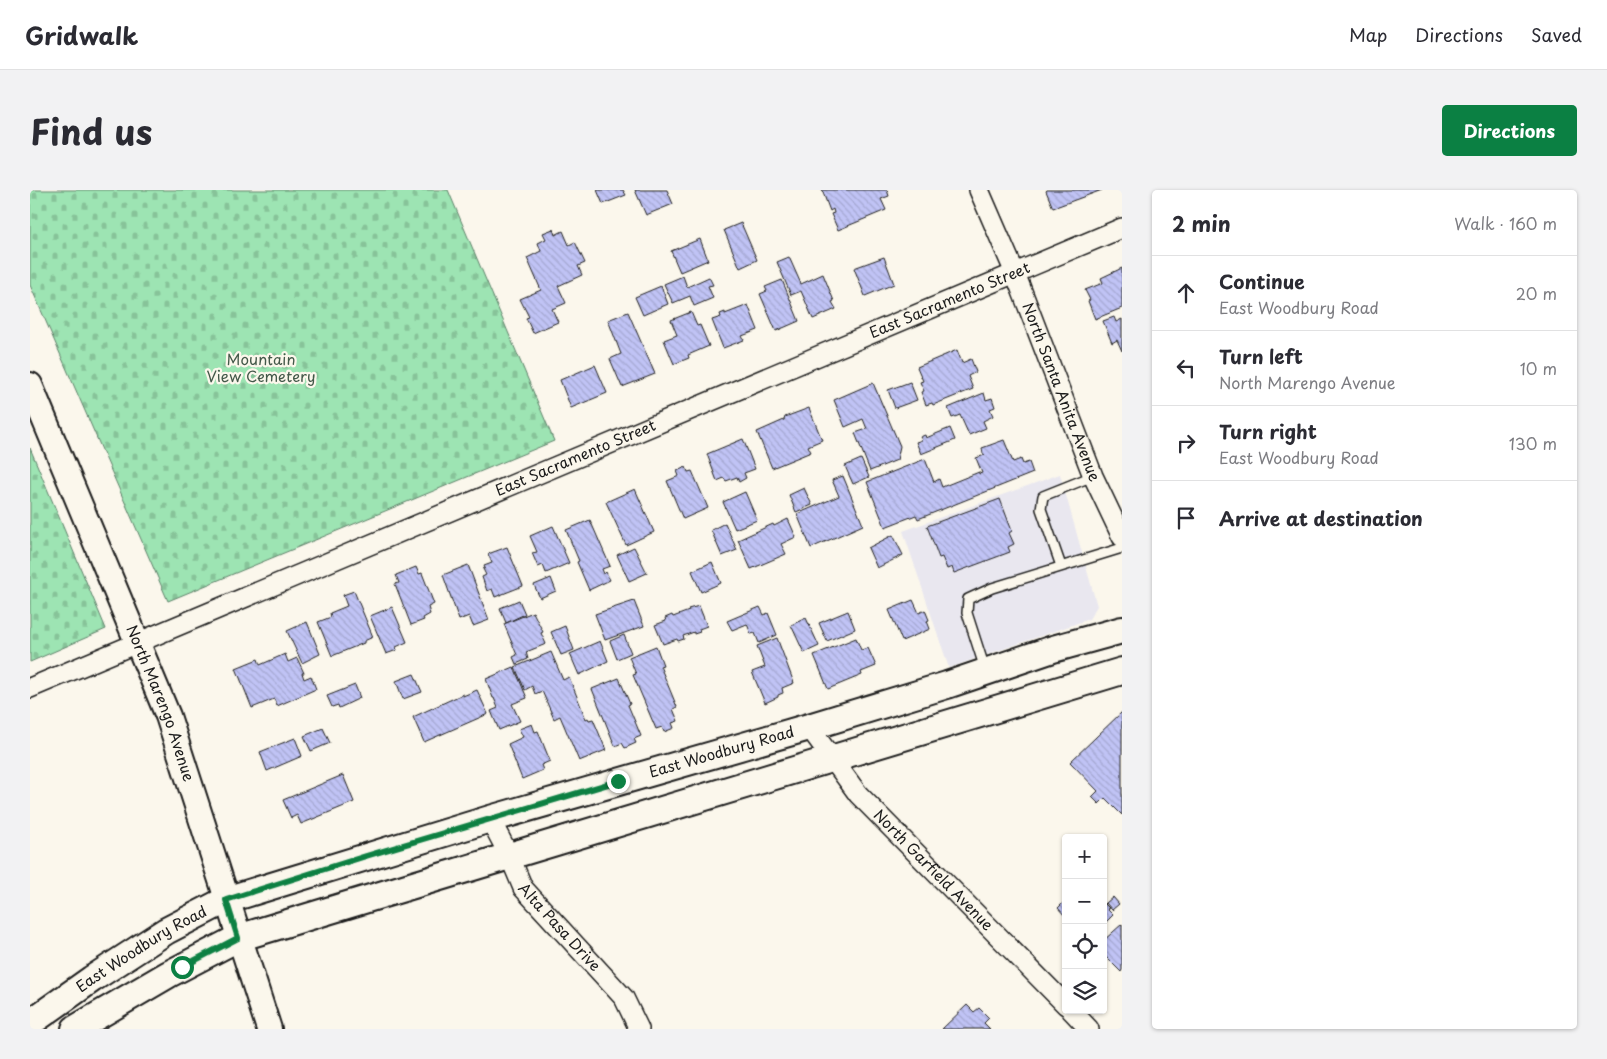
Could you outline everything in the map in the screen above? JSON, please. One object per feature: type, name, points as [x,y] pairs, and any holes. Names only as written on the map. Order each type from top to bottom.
[{"type":"main road","name":"East Woodbury Road","points":[[30,1023],[92,979],[166,931],[226,900],[490,819],[947,685],[1053,648],[1122,630]]},
{"type":"main road","points":[[75,1029],[169,974],[238,938],[1122,671]]},
{"type":"street","name":"North Santa Anita Avenue","points":[[979,190],[1015,273],[1093,476],[1122,537]]},
{"type":"street","name":"East Sacramento Street","points":[[30,688],[1122,228]]},
{"type":"street","name":"North Marengo Avenue","points":[[30,385],[168,716],[188,774],[238,938],[269,1029]]},
{"type":"street","name":"North Garfield Avenue","points":[[809,727],[858,794],[1062,1001]]},
{"type":"street","name":"Alta Pasa Drive","points":[[490,819],[510,857],[523,888],[624,998],[639,1029]]},
{"type":"street","points":[[1075,1014],[1089,1029]]},
{"type":"lane","points":[[1061,566],[1041,509],[1043,496],[1093,476]]},
{"type":"lane","points":[[986,672],[968,613],[968,599],[992,588],[1122,548]]},
{"type":"shaded area","points":[[1060,474],[1097,606],[1089,619],[949,668],[903,531]]},
{"type":"green space","name":"Mountain View Cemetery","points":[[30,190],[448,190],[554,441],[168,601],[30,285]]},
{"type":"green space","points":[[30,448],[106,629],[30,662]]},
{"type":"building","points":[[597,190],[623,190],[626,195],[603,204]]},
{"type":"building","points":[[635,190],[667,190],[673,204],[646,215]]},
{"type":"building","points":[[822,190],[887,190],[889,196],[881,199],[886,210],[838,230],[831,214],[834,213],[833,209],[830,211]]},
{"type":"building","points":[[1047,190],[1102,190],[1053,208]]},
{"type":"building","points":[[741,223],[757,260],[740,268],[724,230]]},
{"type":"building","points":[[553,229],[555,235],[563,231],[569,245],[575,242],[585,263],[578,266],[582,275],[558,286],[566,303],[552,309],[558,322],[533,333],[526,318],[529,317],[520,299],[541,290],[527,258],[541,251],[538,243],[546,239],[543,233]]},
{"type":"building","points":[[700,239],[708,260],[680,272],[671,251]]},
{"type":"building","points":[[789,257],[801,284],[823,274],[836,309],[813,319],[801,291],[791,295],[777,262]]},
{"type":"building","points":[[884,257],[894,284],[865,296],[854,268]]},
{"type":"building","points":[[1122,268],[1122,308],[1095,319],[1085,290],[1103,283],[1101,278]]},
{"type":"building","points":[[683,276],[687,287],[709,277],[713,285],[708,286],[713,298],[694,306],[690,296],[673,303],[664,284]]},
{"type":"building","points":[[782,280],[799,321],[776,331],[760,294],[767,291],[765,287]]},
{"type":"building","points":[[661,286],[668,304],[643,315],[635,297]]},
{"type":"building","points":[[748,305],[758,330],[742,336],[744,340],[723,348],[712,320],[721,317],[720,314],[725,312],[725,314]]},
{"type":"building","points":[[628,312],[655,374],[622,387],[610,359],[621,354],[608,320]]},
{"type":"building","points":[[691,312],[697,326],[700,325],[709,346],[688,355],[689,358],[674,364],[664,340],[677,335],[671,320]]},
{"type":"building","points":[[1114,317],[1116,322],[1122,319],[1122,351],[1117,340],[1112,343],[1103,321]]},
{"type":"building","points":[[957,350],[962,363],[971,359],[976,372],[968,376],[973,389],[933,405],[932,403],[926,405],[921,392],[924,391],[920,382],[923,381],[917,367]]},
{"type":"building","points":[[595,365],[607,393],[571,408],[560,380]]},
{"type":"building","points":[[910,382],[917,400],[895,408],[888,390]]},
{"type":"building","points":[[873,383],[900,446],[897,460],[870,471],[855,433],[867,429],[863,419],[845,427],[834,400]]},
{"type":"building","points":[[984,393],[986,400],[992,398],[995,407],[990,409],[993,416],[983,421],[986,428],[969,435],[960,415],[952,418],[948,408]]},
{"type":"building","points":[[809,408],[822,440],[808,446],[811,452],[772,468],[757,432],[784,420],[785,417]]},
{"type":"building","points":[[950,428],[955,440],[921,454],[916,442],[922,440],[920,437],[925,435],[926,438]]},
{"type":"building","points":[[743,439],[755,469],[744,473],[746,478],[739,482],[737,477],[726,481],[724,478],[717,481],[707,454]]},
{"type":"building","points":[[1004,440],[1013,462],[1021,459],[1023,464],[1029,462],[1033,473],[918,519],[916,515],[885,527],[867,482],[925,459],[934,482],[939,479],[942,487],[979,472],[979,474],[982,473],[976,458],[985,455],[982,448]]},
{"type":"building","points":[[861,459],[869,477],[853,484],[845,466]]},
{"type":"building","points":[[686,467],[688,472],[692,471],[708,508],[683,519],[667,481],[679,476],[677,471]]},
{"type":"building","points":[[843,476],[863,525],[811,548],[797,514],[839,496],[832,480]]},
{"type":"building","points":[[804,488],[812,505],[796,512],[789,495]]},
{"type":"building","points":[[635,489],[654,532],[626,545],[606,502]]},
{"type":"building","points":[[745,492],[757,520],[735,529],[723,502]]},
{"type":"building","points":[[1000,499],[1012,531],[1009,533],[1014,544],[1008,547],[1010,552],[954,573],[952,567],[947,569],[942,557],[939,558],[927,526]]},
{"type":"building","points":[[788,519],[796,537],[781,544],[786,554],[751,569],[738,540]]},
{"type":"building","points":[[590,520],[610,566],[602,569],[610,580],[589,590],[566,530]]},
{"type":"building","points":[[725,523],[737,550],[722,556],[711,530]]},
{"type":"building","points":[[553,526],[569,563],[546,573],[543,565],[538,567],[532,553],[537,552],[530,536]]},
{"type":"building","points":[[893,535],[903,555],[877,568],[868,548]]},
{"type":"building","points":[[507,547],[523,586],[495,597],[492,589],[487,591],[482,577],[486,575],[483,569],[485,568],[484,566],[492,563],[488,554]]},
{"type":"building","points":[[634,547],[647,573],[629,581],[617,555]]},
{"type":"building","points":[[712,562],[721,583],[701,592],[692,571]]},
{"type":"building","points":[[468,565],[489,620],[473,626],[469,616],[459,620],[443,575]]},
{"type":"building","points":[[416,567],[419,574],[422,573],[434,604],[428,607],[430,614],[423,618],[424,620],[411,625],[395,584],[399,583],[396,575]]},
{"type":"building","points":[[551,578],[556,591],[540,598],[534,585]]},
{"type":"building","points":[[354,591],[373,637],[364,641],[364,643],[332,656],[318,622],[331,617],[330,613],[347,606],[343,595]]},
{"type":"building","points":[[519,600],[525,614],[506,623],[500,608]]},
{"type":"building","points":[[913,600],[919,613],[925,610],[930,629],[902,641],[889,610]]},
{"type":"building","points":[[634,601],[644,626],[605,640],[595,614]]},
{"type":"building","points":[[699,606],[707,626],[699,629],[700,632],[683,636],[684,639],[678,641],[677,639],[663,644],[655,625],[666,621],[665,618],[672,615],[673,617],[689,611],[688,609]]},
{"type":"building","points":[[392,607],[407,642],[396,647],[397,650],[386,654],[370,616]]},
{"type":"building","points":[[760,607],[764,615],[768,613],[777,635],[759,643],[755,633],[751,634],[747,624],[732,630],[727,621]]},
{"type":"building","points":[[848,611],[855,629],[827,641],[819,623]]},
{"type":"building","points":[[533,612],[543,632],[541,633],[546,644],[526,652],[528,659],[516,664],[513,657],[517,655],[504,624]]},
{"type":"building","points":[[806,618],[819,646],[804,653],[791,625]]},
{"type":"building","points":[[307,622],[320,654],[302,663],[287,631]]},
{"type":"building","points":[[565,626],[574,650],[561,655],[551,632]]},
{"type":"building","points":[[624,635],[631,653],[617,659],[610,641]]},
{"type":"building","points":[[777,638],[794,683],[782,688],[783,693],[765,703],[752,672],[765,667],[757,646]]},
{"type":"building","points":[[856,638],[861,650],[868,648],[876,666],[861,672],[862,675],[828,689],[814,655]]},
{"type":"building","points":[[600,641],[608,661],[579,675],[570,654]]},
{"type":"building","points":[[656,646],[663,665],[660,666],[677,707],[673,709],[678,721],[672,723],[674,728],[664,732],[662,727],[656,729],[633,675],[636,674],[629,657]]},
{"type":"building","points":[[551,652],[563,680],[569,677],[586,719],[593,719],[606,750],[579,761],[560,716],[554,719],[542,691],[535,694],[532,686],[525,690],[515,667]]},
{"type":"building","points":[[285,654],[288,662],[297,658],[304,673],[302,673],[304,679],[311,676],[316,689],[277,706],[274,699],[252,708],[236,668],[258,659],[260,665]]},
{"type":"building","points":[[514,667],[527,698],[512,704],[520,721],[499,730],[491,711],[498,708],[486,679]]},
{"type":"building","points":[[414,674],[422,692],[403,699],[396,681]]},
{"type":"building","points":[[619,678],[641,736],[634,739],[636,743],[625,748],[622,743],[615,746],[592,689]]},
{"type":"building","points":[[355,685],[360,698],[339,708],[338,705],[332,707],[327,696]]},
{"type":"building","points":[[477,690],[488,714],[424,742],[413,717],[463,694],[463,696]]},
{"type":"building","points":[[1122,712],[1122,815],[1105,798],[1099,804],[1092,797],[1098,791],[1070,762]]},
{"type":"building","points":[[532,724],[535,732],[538,731],[550,761],[541,765],[543,770],[522,779],[508,744],[523,737],[519,729]]},
{"type":"building","points":[[323,728],[330,743],[311,751],[304,736]]},
{"type":"building","points":[[295,738],[302,756],[267,771],[260,752]]},
{"type":"building","points":[[343,775],[354,802],[301,824],[297,815],[291,818],[283,800]]},
{"type":"building","points":[[1113,897],[1119,904],[1112,910],[1107,902]]},
{"type":"building","points":[[1062,904],[1062,912],[1058,908]]},
{"type":"building","points":[[1107,909],[1113,915],[1107,921]]},
{"type":"building","points":[[1122,924],[1121,972],[1107,958],[1107,937]]},
{"type":"building","points":[[967,1005],[974,1012],[979,1008],[989,1018],[984,1023],[990,1029],[942,1029]]},
{"type":"route","points":[[182,967],[238,938],[226,900],[618,781]]}]
